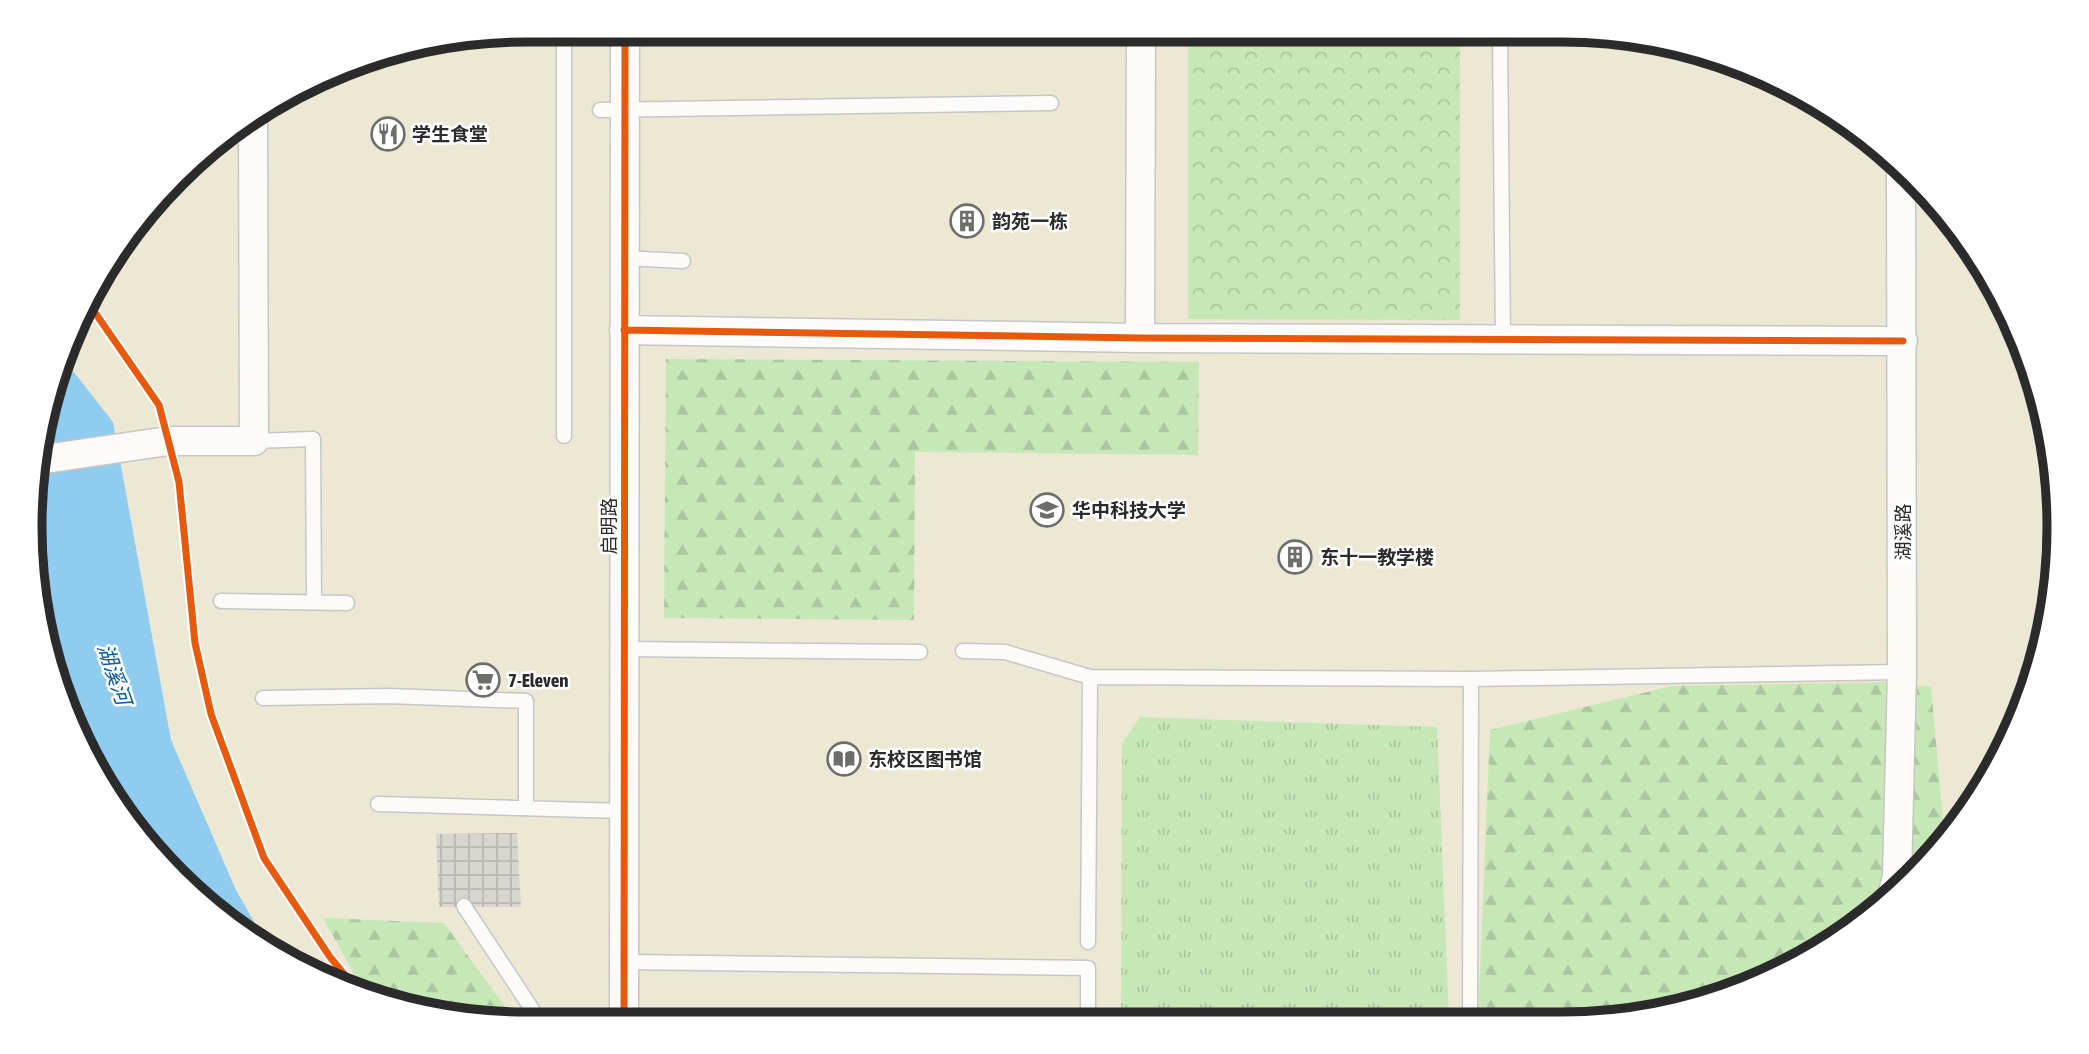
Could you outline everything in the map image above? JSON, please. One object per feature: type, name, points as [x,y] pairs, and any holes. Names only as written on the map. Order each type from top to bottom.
[{"type":"street","name":"启明路","points":[[624,42],[612,110],[624,258],[625,649],[622,811],[624,1012]]},
{"type":"street","points":[[1140,338],[1141,42]]},
{"type":"street","points":[[47,459],[168,441],[254,441],[253,127]]},
{"type":"street","name":"湖溪路","points":[[1897,878],[1902,672],[1901,180]]},
{"type":"street","points":[[624,330],[1140,338],[1903,341]]},
{"type":"lane","points":[[564,42],[564,436]]},
{"type":"lane","points":[[1500,42],[1503,341]]},
{"type":"lane","points":[[612,110],[1051,103]]},
{"type":"lane","points":[[624,258],[683,261]]},
{"type":"lane","points":[[254,441],[313,439],[314,602]]},
{"type":"lane","points":[[221,601],[347,603]]},
{"type":"lane","points":[[625,649],[920,652]]},
{"type":"lane","points":[[962,651],[1005,652],[1090,677],[1471,679],[1902,672]]},
{"type":"lane","points":[[1088,942],[1090,677]]},
{"type":"lane","points":[[1470,1012],[1471,679]]},
{"type":"lane","points":[[263,698],[389,696],[526,701],[526,808]]},
{"type":"lane","points":[[378,804],[622,811]]},
{"type":"lane","points":[[464,906],[534,1012]]},
{"type":"lane","points":[[625,962],[1088,968],[1088,1012]]},
{"type":"shaded area","name":"华中科技大学","points":[[495,43],[1594,43],[1657,51],[1688,59],[1748,79],[1777,92],[1805,107],[1857,142],[1882,162],[1927,207],[1982,285],[1997,312],[2021,371],[2038,432],[2043,464],[2046,559],[2038,622],[2030,653],[2010,713],[1997,742],[1965,796],[1927,847],[1882,892],[1857,912],[1805,947],[1748,975],[1688,995],[1625,1008],[1562,1012],[495,1011],[432,1003],[401,995],[341,975],[312,962],[284,947],[232,912],[184,870],[142,822],[107,770],[92,742],[68,683],[51,622],[46,590],[43,495],[51,432],[79,341],[107,284],[162,207],[207,162],[284,107],[341,79],[432,51]]},
{"type":"shaded area","points":[[517,833],[521,907],[439,907],[436,834]]},
{"type":"green space","points":[[1188,42],[1460,42],[1460,320],[1188,319]]},
{"type":"green space","points":[[666,359],[1199,362],[1198,455],[915,452],[914,620],[664,618]]},
{"type":"green space","points":[[1891,682],[1931,687],[1944,826],[1905,870],[1857,912],[1805,947],[1748,975],[1688,995],[1625,1008],[1562,1012],[1478,1012],[1490,730],[1672,686]]},
{"type":"green space","points":[[1140,717],[1437,727],[1449,1012],[1121,1012],[1122,744]]},
{"type":"green space","points":[[323,918],[444,923],[509,1011],[432,1003],[358,981]]},
{"type":"water","name":"湖溪河","points":[[70,367],[113,422],[171,740],[236,890],[259,931],[207,892],[162,847],[142,822],[107,770],[92,742],[68,683],[51,622],[42,527],[51,432]]},
{"type":"cycle path","points":[[624,1012],[625,42]]},
{"type":"cycle path","points":[[93,310],[159,405],[179,482],[195,643],[211,714],[264,858],[330,957],[347,977]]},
{"type":"cycle path","points":[[624,330],[1140,338],[1903,341]]},
{"type":"place","name":"学生食堂","points":[[388,134]]},
{"type":"place","name":"韵苑一栋","points":[[967,221]]},
{"type":"place","name":"华中科技大学","points":[[1047,510]]},
{"type":"place","name":"东十一教学楼","points":[[1295,557]]},
{"type":"place","name":"7-Eleven","points":[[483,680]]},
{"type":"place","name":"东校区图书馆","points":[[844,759]]}]
